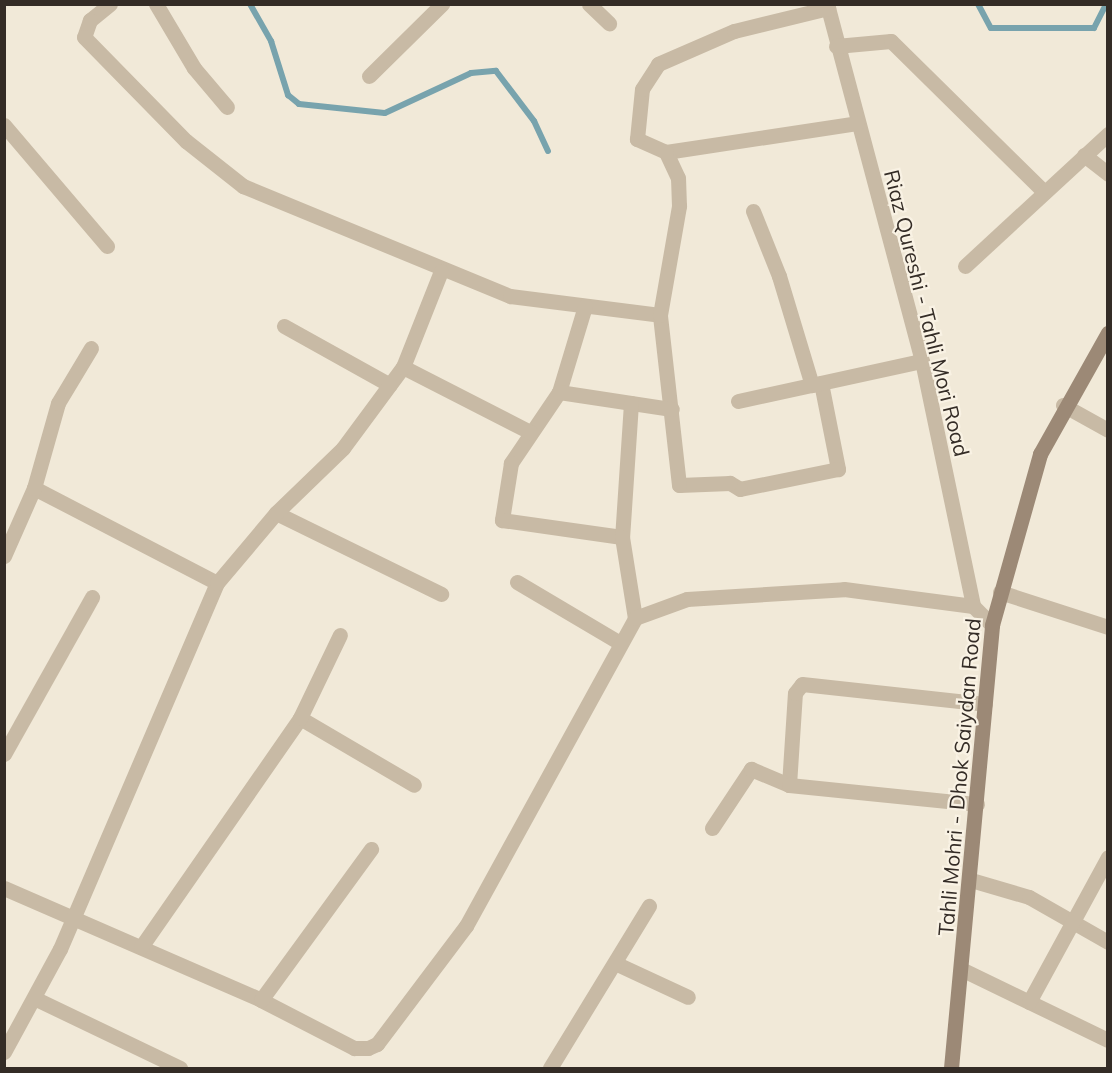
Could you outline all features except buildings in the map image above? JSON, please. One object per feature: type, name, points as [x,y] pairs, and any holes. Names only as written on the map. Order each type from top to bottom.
[{"type":"street","points":[[110,4],[90,20],[84,37],[186,141],[269,200],[441,271],[518,298],[660,315]]},
{"type":"street","points":[[156,4],[194,68],[227,106]]},
{"type":"street","points":[[589,4],[609,23]]},
{"type":"street","points":[[369,76],[440,5]]},
{"type":"street","points":[[827,6],[734,31],[658,64],[642,89],[637,139],[666,152],[857,123]]},
{"type":"street","name":"Riaz Qureshi - Tahli Mori Road","points":[[827,6],[922,361],[973,606]]},
{"type":"street","points":[[836,45],[891,41],[1044,192]]},
{"type":"street","points":[[4,125],[107,246]]},
{"type":"street","points":[[965,266],[1107,134]]},
{"type":"street","points":[[666,152],[678,178],[679,206],[660,315],[679,485],[730,483],[740,489],[838,469],[817,384],[779,276],[753,212]]},
{"type":"street","points":[[1084,155],[1107,174]]},
{"type":"street","points":[[4,1052],[73,920],[217,583],[276,513],[343,448],[403,367],[441,271]]},
{"type":"street","points":[[585,306],[559,392],[511,463],[502,520],[622,537]]},
{"type":"street","points":[[284,326],[390,385]]},
{"type":"street","name":"Tahli Mohri - Dhok Saiydan Road","points":[[951,1068],[971,880],[992,625],[1040,454],[1064,405],[1107,333]]},
{"type":"street","points":[[4,556],[34,488],[58,404],[91,348]]},
{"type":"street","points":[[738,401],[922,361]]},
{"type":"street","points":[[403,367],[530,432]]},
{"type":"street","points":[[559,392],[672,409]]},
{"type":"street","points":[[630,403],[622,537],[635,618]]},
{"type":"street","points":[[1064,405],[1107,430]]},
{"type":"street","points":[[34,488],[217,583]]},
{"type":"street","points":[[276,513],[441,594]]},
{"type":"street","points":[[517,582],[620,643]]},
{"type":"street","points":[[4,888],[261,1000],[354,1048],[376,1044],[466,926],[635,618],[687,599],[844,589],[973,606],[992,625]]},
{"type":"street","points":[[1000,592],[1107,627]]},
{"type":"street","points":[[4,754],[92,597]]},
{"type":"street","points":[[141,947],[300,718],[340,635]]},
{"type":"street","points":[[789,784],[795,693],[802,684],[985,704]]},
{"type":"street","points":[[300,718],[414,784]]},
{"type":"street","points":[[712,828],[751,769],[789,784],[977,804]]},
{"type":"street","points":[[261,1000],[371,849]]},
{"type":"street","points":[[1029,1002],[1075,921],[1107,857]]},
{"type":"street","points":[[971,880],[1029,897],[1075,921],[1107,942]]},
{"type":"street","points":[[550,1068],[617,964],[649,906]]},
{"type":"street","points":[[617,964],[688,997]]},
{"type":"street","points":[[962,969],[1107,1040]]},
{"type":"street","points":[[34,998],[180,1068]]},
{"type":"waterway","points":[[250,4],[271,41],[288,95],[299,104],[385,113],[471,73],[496,71],[534,121],[548,151]]},
{"type":"waterway","points":[[978,4],[991,28],[1094,28],[1106,4]]}]
